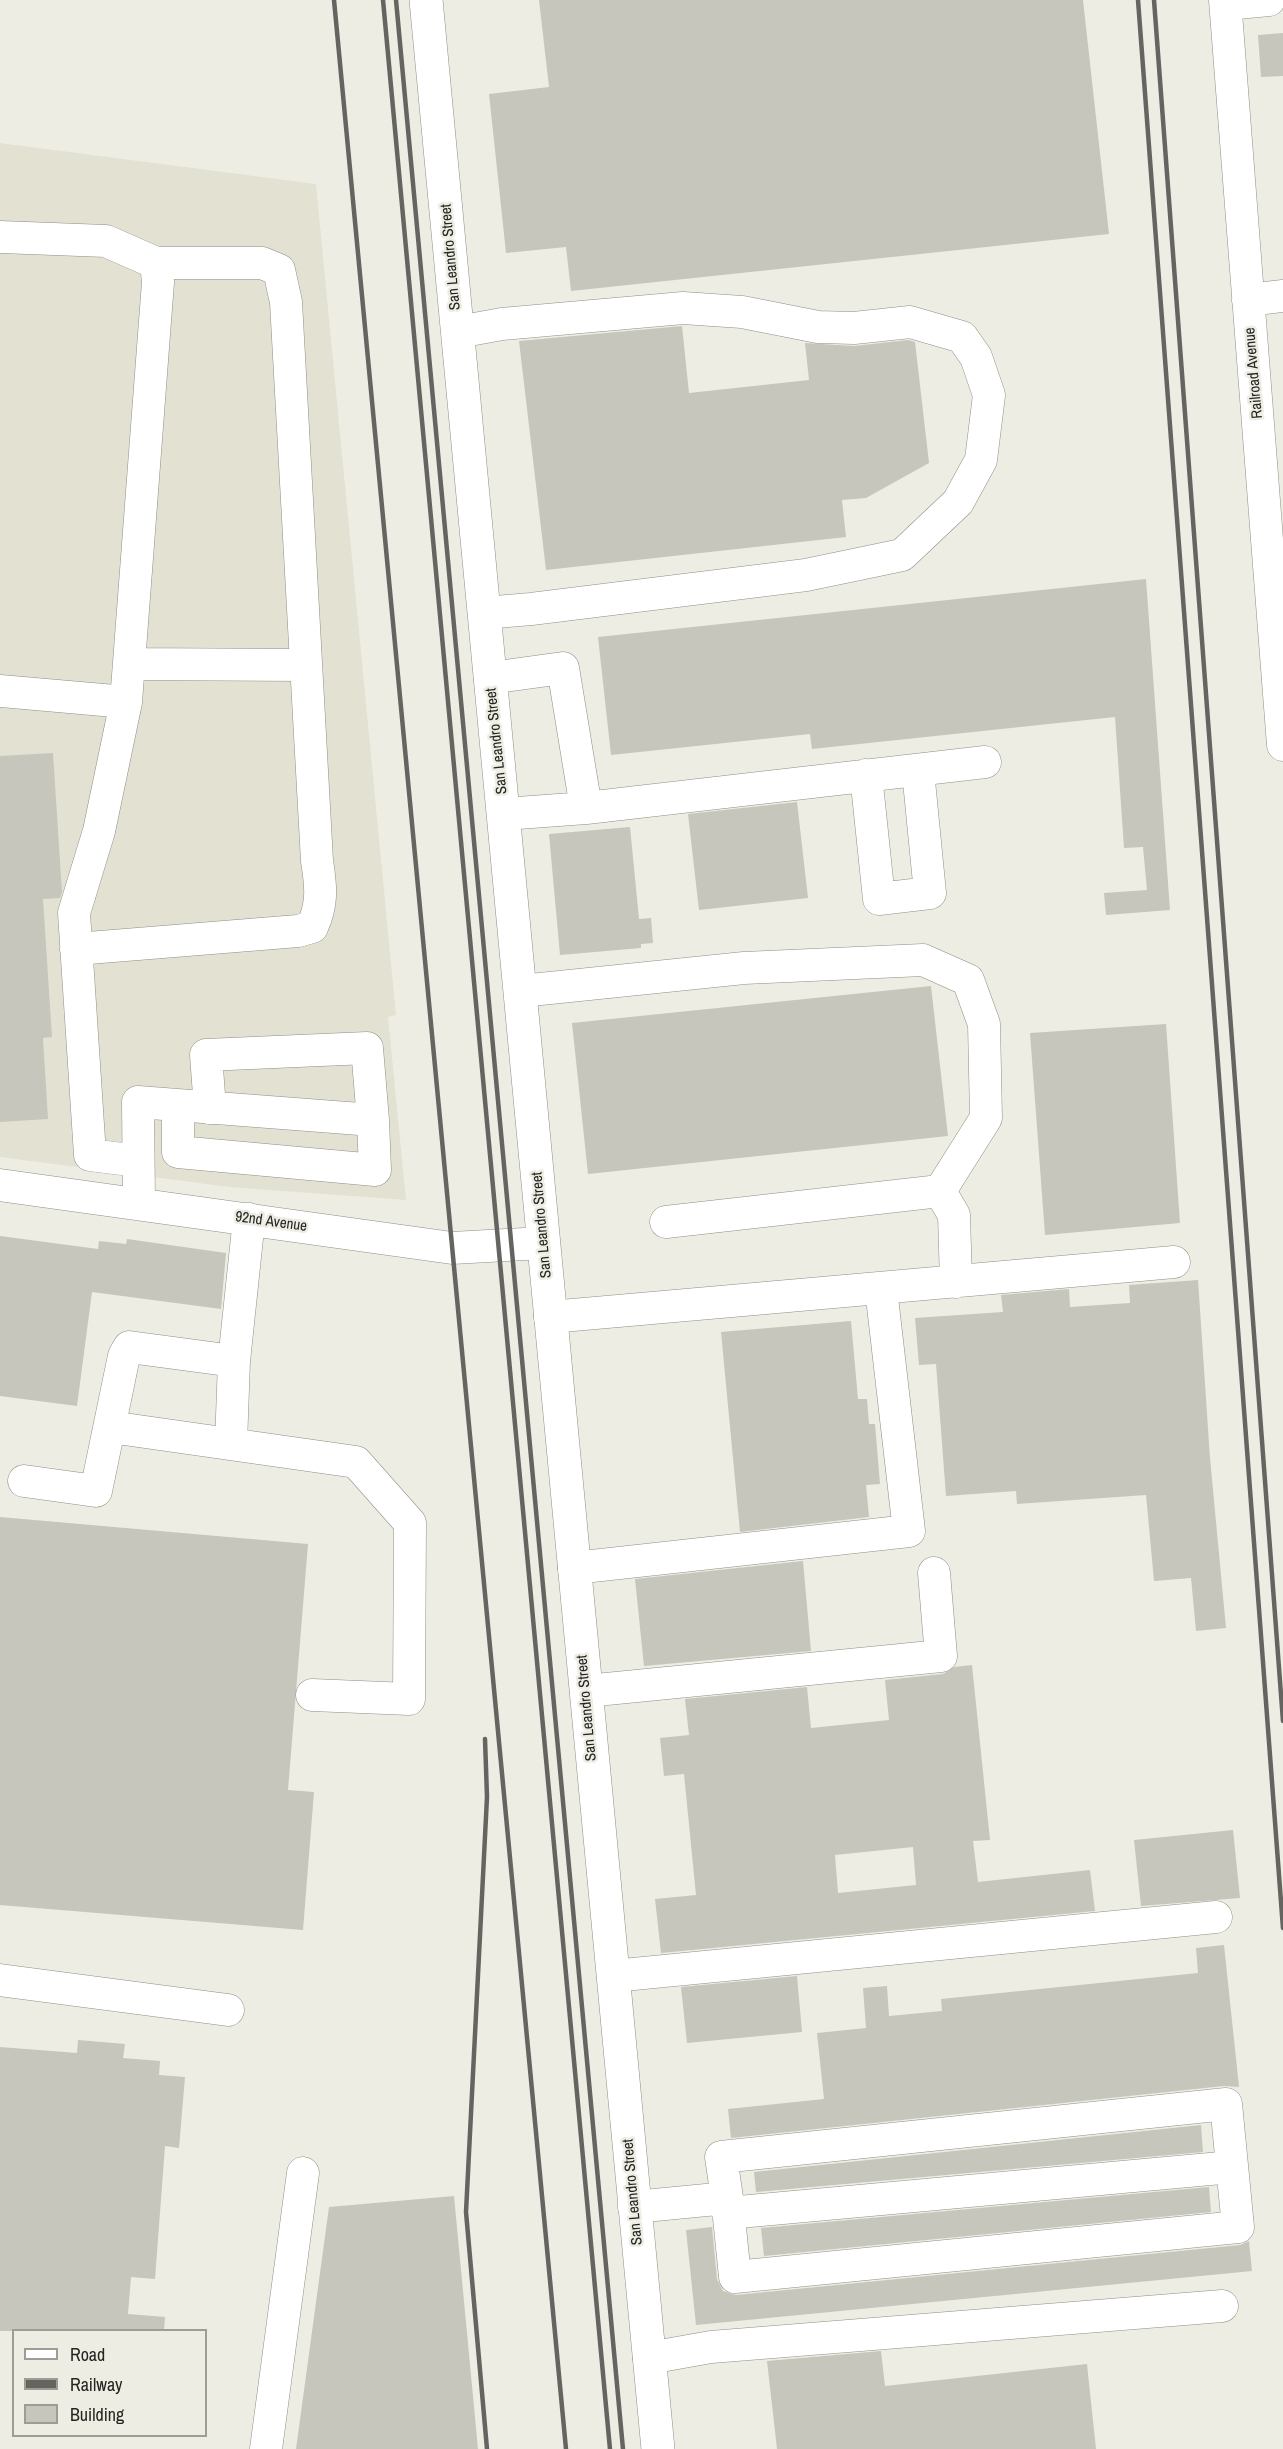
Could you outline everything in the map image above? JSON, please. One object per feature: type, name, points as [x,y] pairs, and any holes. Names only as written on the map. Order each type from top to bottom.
[{"type":"main road","name":"San Leandro Street","points":[[426,0],[658,2449]]},
{"type":"street","points":[[1225,2],[1269,0]]},
{"type":"street","name":"Railroad Avenue","points":[[1225,2],[1248,300],[1277,599],[1283,745]]},
{"type":"street","points":[[0,237],[106,241],[156,263],[262,263],[279,270],[286,302],[304,665],[317,861],[322,893],[317,916],[312,927],[298,931],[76,949]]},
{"type":"street","points":[[138,1161],[90,1155],[74,913],[99,831],[126,702],[158,282],[156,263]]},
{"type":"street","points":[[1248,300],[1283,296]]},
{"type":"street","points":[[458,332],[502,324],[682,308],[742,312],[818,327],[854,328],[910,322],[962,337],[976,357],[989,395],[981,460],[958,502],[902,555],[806,575],[484,613]]},
{"type":"street","points":[[129,664],[304,665]]},
{"type":"street","points":[[490,678],[563,668],[586,808]]},
{"type":"street","points":[[0,691],[126,702]]},
{"type":"street","points":[[504,814],[586,808],[985,762]]},
{"type":"street","points":[[866,775],[879,899],[930,893],[918,771]]},
{"type":"street","points":[[520,991],[744,968],[923,960],[968,980],[984,1024],[986,1118],[940,1191]]},
{"type":"street","points":[[178,1105],[178,1152],[375,1170],[367,1048],[206,1055],[210,1107]]},
{"type":"street","points":[[139,1204],[138,1102],[373,1120]]},
{"type":"street","name":"92nd Avenue","points":[[0,1185],[452,1248],[543,1243]]},
{"type":"street","points":[[666,1222],[940,1191]]},
{"type":"street","points":[[940,1191],[954,1215],[956,1282]]},
{"type":"street","points":[[231,1444],[234,1361],[249,1220]]},
{"type":"street","points":[[550,1317],[1174,1262]]},
{"type":"street","points":[[574,1568],[909,1531],[881,1289]]},
{"type":"street","points":[[24,1481],[96,1491],[124,1356],[129,1347],[234,1361]]},
{"type":"street","points":[[110,1427],[356,1462],[410,1523],[409,1699],[312,1695]]},
{"type":"street","points":[[586,1691],[635,1684],[941,1656],[934,1572]]},
{"type":"street","points":[[613,1976],[1216,1917]]},
{"type":"street","points":[[0,1980],[228,2010]]},
{"type":"street","points":[[1226,2104],[1238,2227],[735,2277],[727,2206],[721,2157],[1226,2104]]},
{"type":"street","points":[[634,2207],[727,2206],[1232,2167]]},
{"type":"street","points":[[266,2449],[303,2173]]},
{"type":"street","points":[[649,2358],[711,2347],[1222,2306]]},
{"type":"shaded area","points":[[0,143],[316,184],[396,1015],[388,1017],[406,1200],[229,1187],[0,1157]]},
{"type":"building","points":[[539,0],[1083,0],[1109,234],[571,291],[566,247],[506,253],[489,94],[549,87]]},
{"type":"building","points":[[1283,33],[1283,76],[1261,77],[1258,35]]},
{"type":"building","points":[[682,326],[689,393],[809,380],[805,343],[854,346],[908,340],[915,342],[929,463],[866,498],[842,500],[846,537],[546,570],[519,341]]},
{"type":"building","points":[[1146,579],[1170,910],[1106,915],[1104,893],[1147,890],[1143,847],[1124,848],[1115,717],[812,749],[810,734],[611,755],[598,637]]},
{"type":"building","points":[[53,753],[62,892],[60,898],[43,899],[52,1037],[43,1038],[48,1119],[0,1122],[0,756]]},
{"type":"building","points":[[797,802],[808,898],[699,910],[688,814]]},
{"type":"building","points":[[630,827],[639,919],[651,918],[653,943],[641,944],[641,948],[560,955],[549,834]]},
{"type":"building","points":[[931,986],[948,1136],[588,1174],[572,1023]]},
{"type":"building","points":[[1166,1024],[1180,1223],[1045,1235],[1030,1033]]},
{"type":"building","points":[[0,1236],[98,1249],[99,1241],[126,1244],[127,1239],[226,1253],[221,1309],[92,1292],[77,1406],[0,1396]]},
{"type":"building","points":[[1198,1280],[1210,1458],[1226,1628],[1196,1631],[1191,1578],[1154,1581],[1146,1495],[1017,1504],[1016,1491],[946,1496],[936,1364],[919,1365],[915,1318],[1003,1312],[1001,1295],[1069,1289],[1070,1307],[1130,1303],[1129,1285]]},
{"type":"building","points":[[851,1321],[858,1399],[867,1399],[869,1424],[875,1424],[880,1484],[866,1485],[869,1517],[740,1532],[721,1332]]},
{"type":"building","points":[[0,1517],[308,1544],[288,1790],[314,1792],[303,1930],[0,1905]]},
{"type":"building","points":[[803,1561],[811,1651],[644,1666],[635,1579]]},
{"type":"building","points":[[972,1665],[990,1840],[973,1841],[978,1882],[1090,1870],[1095,1911],[661,1953],[655,1899],[696,1895],[684,1774],[664,1776],[660,1738],[689,1735],[685,1699],[807,1687],[811,1728],[889,1720],[885,1680],[943,1674],[954,1667]],"holes":[[[913,1847],[916,1885],[838,1893],[835,1855]]]},
{"type":"building","points":[[1233,1830],[1240,1898],[1141,1906],[1134,1840]]},
{"type":"building","points":[[1224,1945],[1239,2087],[1224,2086],[731,2138],[728,2109],[824,2099],[817,2033],[866,2028],[863,1988],[887,1986],[889,2016],[942,2011],[941,1999],[1198,1973],[1196,1948]]},
{"type":"building","points":[[797,1976],[802,2032],[687,2043],[681,1987]]},
{"type":"building","points":[[78,2040],[125,2044],[123,2058],[160,2061],[159,2075],[185,2077],[179,2148],[165,2146],[155,2279],[131,2277],[128,2314],[165,2317],[164,2329],[12,2329],[12,2331],[0,2331],[0,2047],[77,2053]]},
{"type":"building","points":[[1201,2125],[1203,2152],[756,2192],[754,2172]]},
{"type":"building","points":[[1209,2187],[1211,2212],[764,2256],[761,2228]]},
{"type":"building","points":[[454,2196],[478,2449],[296,2449],[329,2207]]},
{"type":"building","points":[[712,2227],[717,2279],[723,2291],[736,2295],[1240,2245],[1249,2241],[1252,2271],[696,2325],[686,2230]]},
{"type":"building","points":[[881,2351],[885,2386],[1087,2364],[1096,2449],[777,2449],[767,2361]]},
{"type":"railway","points":[[334,0],[566,2449]]},
{"type":"railway","points":[[383,0],[610,2449]]},
{"type":"railway","points":[[396,0],[623,2449]]},
{"type":"railway","points":[[1138,0],[1283,1928]]},
{"type":"railway","points":[[1154,0],[1283,1721]]},
{"type":"railway","points":[[485,1739],[487,1797],[466,2212],[487,2449]]}]
